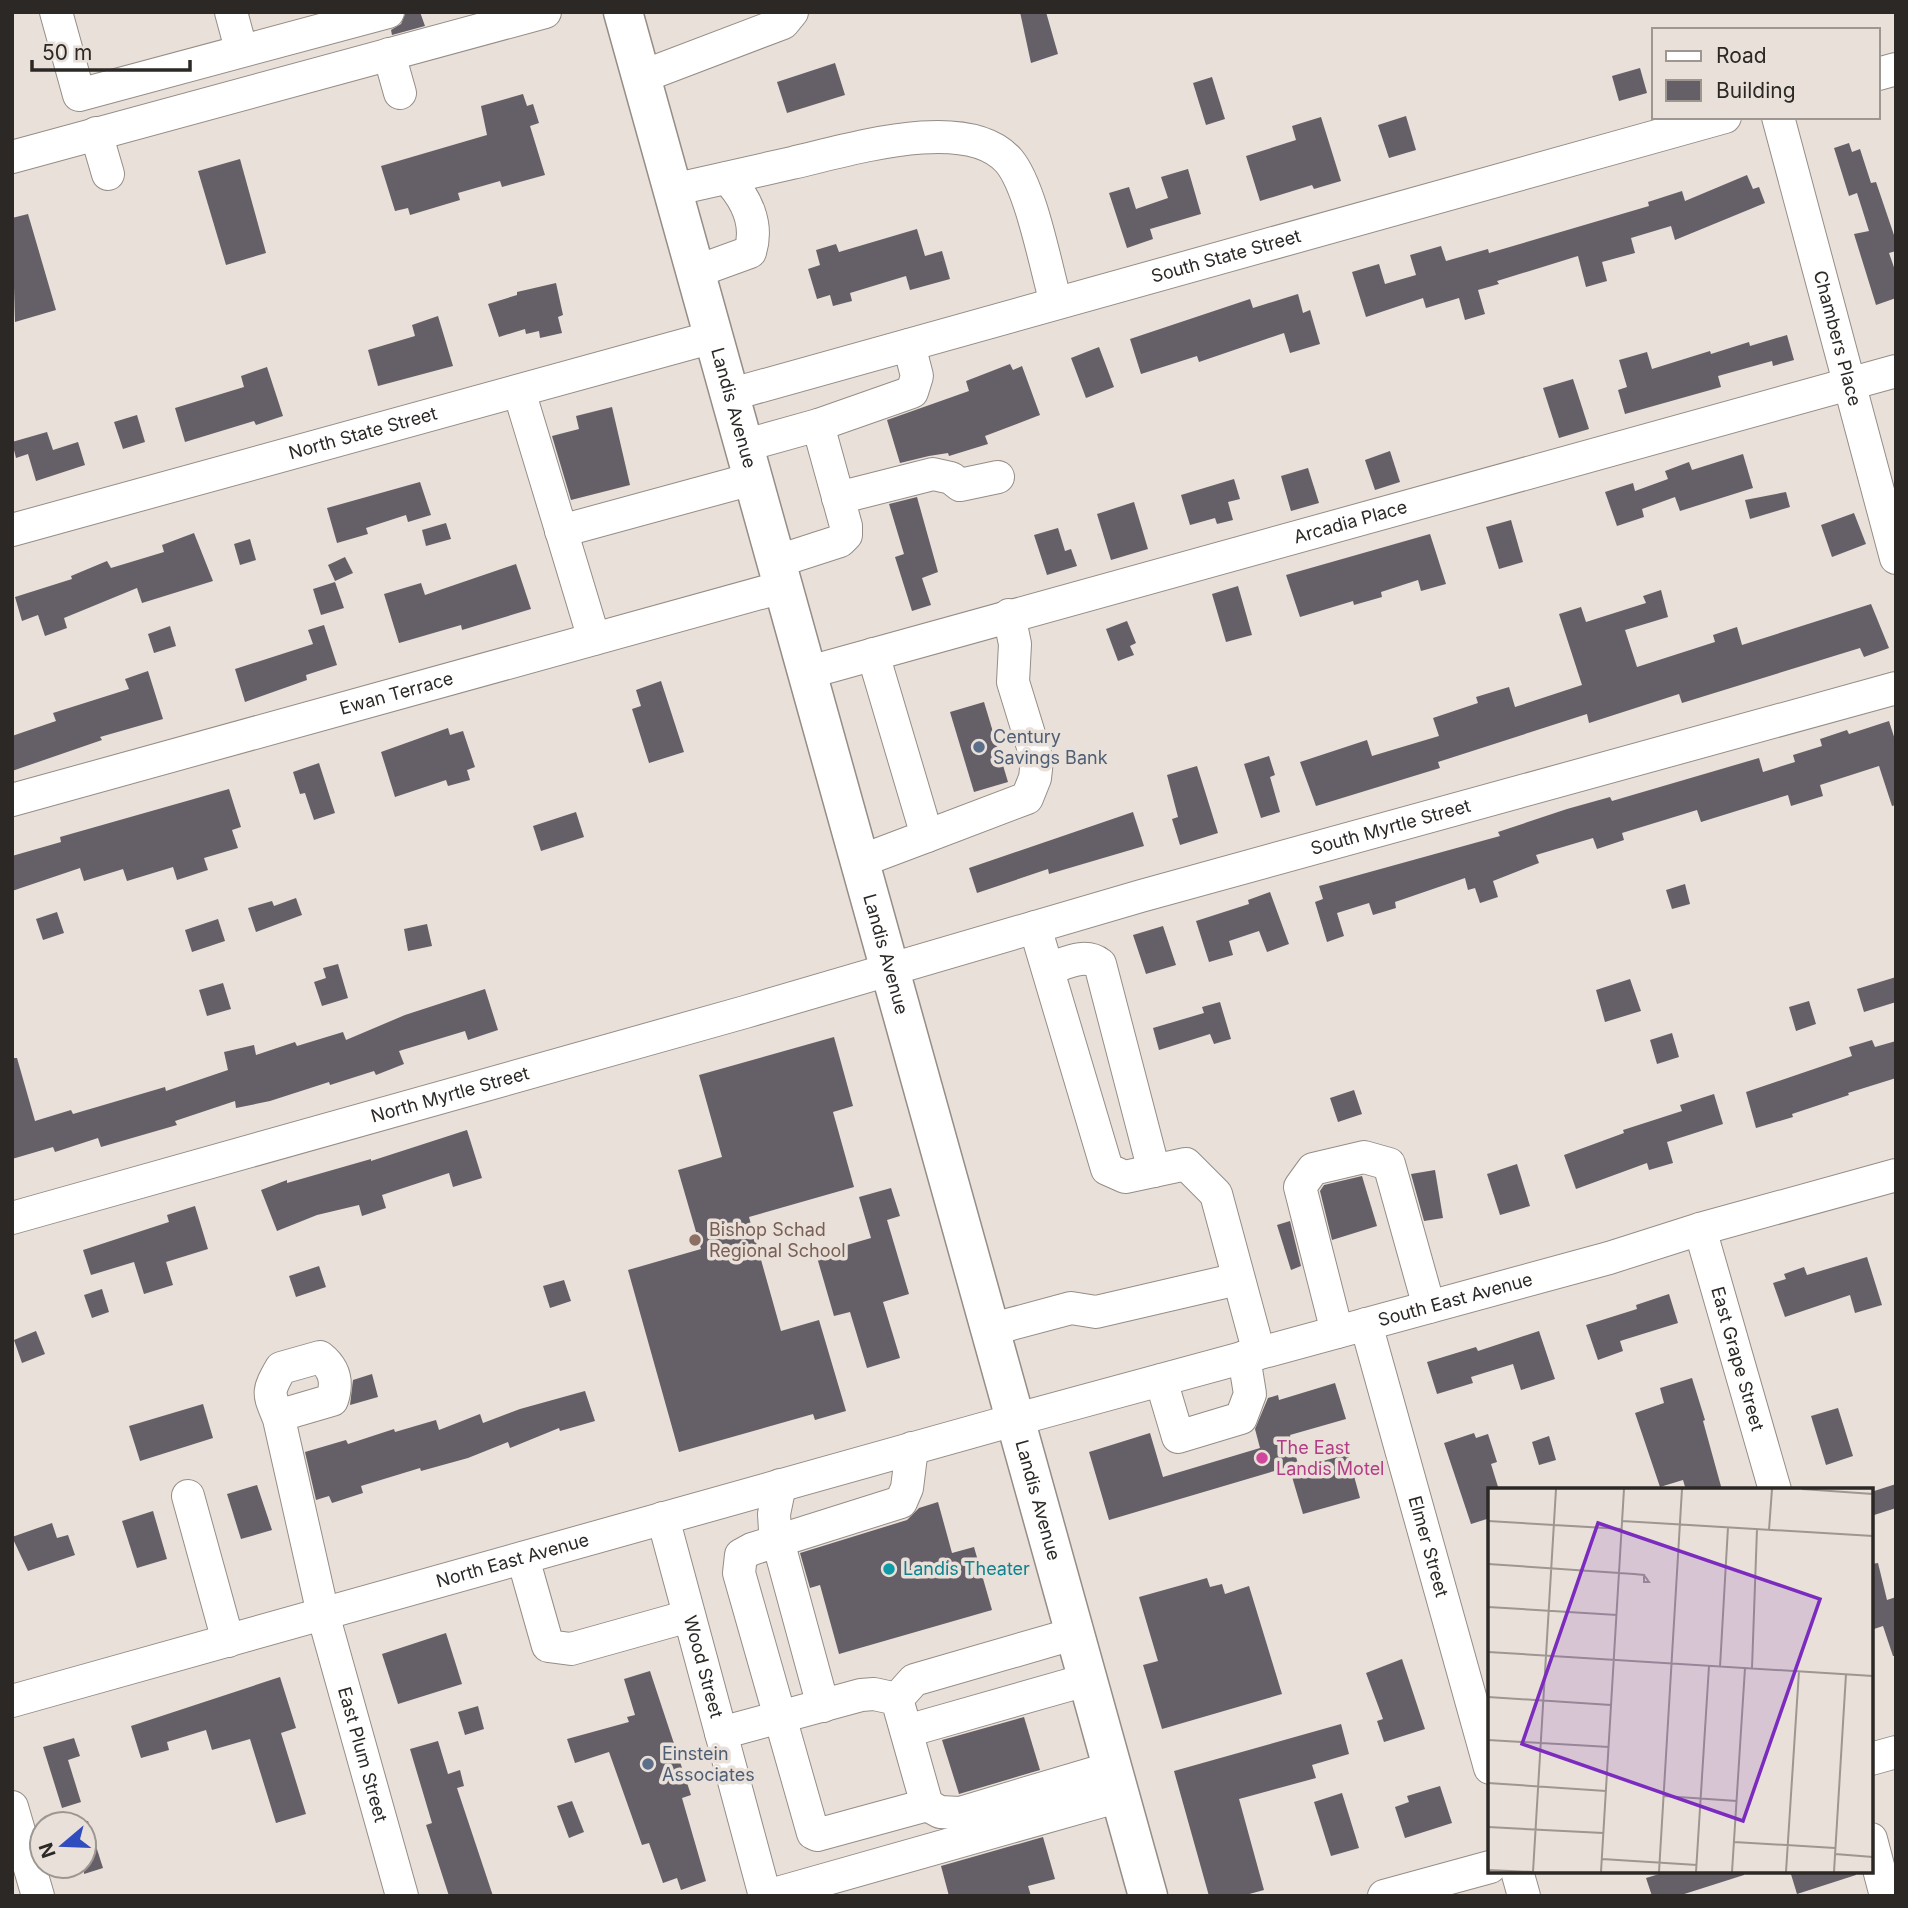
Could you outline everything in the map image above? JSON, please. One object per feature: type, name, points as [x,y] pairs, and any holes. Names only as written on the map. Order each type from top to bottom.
[{"type":"main road","name":"Landis Avenue","points":[[623,12],[1148,1896]]},
{"type":"street","points":[[56,12],[79,95],[241,49],[308,22],[372,14]]},
{"type":"street","points":[[231,12],[241,49]]},
{"type":"street","points":[[12,157],[545,12]]},
{"type":"street","points":[[641,76],[783,23],[792,12]]},
{"type":"street","points":[[389,54],[400,93]]},
{"type":"street","name":"South State Street","points":[[729,396],[1718,119]]},
{"type":"street","name":"Chambers Place","points":[[1779,119],[1896,558]]},
{"type":"street","points":[[96,134],[108,174]]},
{"type":"street","points":[[672,190],[894,139],[944,137],[983,143],[1009,161],[1024,189],[1056,303]]},
{"type":"street","points":[[695,272],[750,251],[754,239],[751,215],[739,191],[727,178]]},
{"type":"street","name":"North State Street","points":[[12,530],[713,337]]},
{"type":"street","points":[[561,531],[748,462],[818,425],[912,392],[917,376],[909,345]]},
{"type":"street","name":"Arcadia Place","points":[[806,673],[1896,371]]},
{"type":"street","points":[[519,391],[594,639]]},
{"type":"street","points":[[818,425],[838,498],[933,474],[951,478],[960,485],[998,477]]},
{"type":"street","name":"Ewan Terrace","points":[[12,800],[594,639],[779,574],[840,541],[846,535],[838,498]]},
{"type":"street","points":[[858,862],[1027,798],[1035,778],[1037,760],[1013,682],[1014,644],[1009,615]]},
{"type":"street","points":[[873,654],[927,836]]},
{"type":"street","name":"South Myrtle Street","points":[[888,969],[1896,688]]},
{"type":"street","points":[[1035,927],[1107,1169],[1125,1177],[1186,1164],[1216,1194],[1238,1279],[1252,1355],[1250,1394],[1241,1418],[1178,1437],[1161,1380]]},
{"type":"street","points":[[1048,970],[1082,958],[1093,959],[1100,964],[1154,1171]]},
{"type":"street","name":"North Myrtle Street","points":[[12,1218],[719,1020],[888,969]]},
{"type":"street","name":"Elmer Street","points":[[1429,1307],[1389,1164],[1364,1157],[1313,1169],[1300,1187],[1351,1328],[1488,1762]]},
{"type":"street","name":"South East Avenue","points":[[1014,1420],[1609,1258],[1700,1229],[1896,1175]]},
{"type":"street","name":"East Grape Street","points":[[1700,1229],[1774,1488]]},
{"type":"street","points":[[989,1330],[1071,1308],[1096,1312],[1238,1279]]},
{"type":"street","name":"East Plum Street","points":[[279,1419],[323,1614],[402,1896]]},
{"type":"street","name":"North East Avenue","points":[[12,1701],[1014,1420]]},
{"type":"street","points":[[912,1448],[907,1488],[901,1502],[778,1541],[741,1555],[737,1564],[813,1833],[817,1835],[927,1805],[940,1812],[960,1813],[1116,1782]]},
{"type":"street","points":[[780,1485],[773,1522],[823,1706]]},
{"type":"street","points":[[188,1496],[228,1641]]},
{"type":"street","name":"Wood Street","points":[[663,1518],[766,1896]]},
{"type":"street","points":[[523,1558],[548,1646],[571,1649],[689,1616]]},
{"type":"street","points":[[897,1699],[914,1680],[1073,1634]]},
{"type":"street","points":[[907,1731],[1086,1680]]},
{"type":"street","points":[[721,1733],[861,1695],[874,1694],[897,1699]]},
{"type":"street","points":[[897,1699],[927,1805]]},
{"type":"street","points":[[1873,1758],[1896,1752]]},
{"type":"street","points":[[766,1896],[1116,1782]]},
{"type":"street","points":[[12,1807],[38,1896]]},
{"type":"street","points":[[1873,1847],[1886,1896]]},
{"type":"street","points":[[1384,1896],[1488,1868]]},
{"type":"street","points":[[1518,1873],[1524,1896]]},
{"type":"building","points":[[406,12],[420,12],[425,26],[392,35],[391,30],[401,24]]},
{"type":"building","points":[[1020,12],[1046,12],[1058,54],[1031,63]]},
{"type":"building","points":[[835,63],[845,95],[787,113],[777,82]]},
{"type":"building","points":[[1640,68],[1647,93],[1619,101],[1612,76]]},
{"type":"building","points":[[1212,77],[1225,119],[1206,125],[1193,83]]},
{"type":"building","points":[[523,94],[527,106],[533,104],[539,123],[530,126],[545,175],[502,187],[500,181],[458,193],[460,200],[410,215],[408,208],[395,211],[381,166],[487,135],[481,106]]},
{"type":"building","points":[[1406,116],[1416,150],[1389,158],[1378,125]]},
{"type":"building","points":[[1321,117],[1341,181],[1314,189],[1312,185],[1260,201],[1246,156],[1296,140],[1292,126]]},
{"type":"building","points":[[1849,143],[1852,152],[1860,149],[1871,183],[1876,182],[1896,241],[1896,251],[1889,253],[1896,273],[1896,298],[1876,305],[1854,234],[1869,231],[1857,193],[1849,196],[1834,148]]},
{"type":"building","points":[[240,159],[266,253],[226,265],[198,171]]},
{"type":"building","points":[[1188,169],[1201,214],[1150,229],[1153,239],[1127,248],[1109,193],[1129,187],[1136,209],[1168,198],[1161,177]]},
{"type":"building","points":[[1747,175],[1753,189],[1759,187],[1765,203],[1675,240],[1671,226],[1631,238],[1635,253],[1602,262],[1607,281],[1586,287],[1578,256],[1497,281],[1499,284],[1478,290],[1485,314],[1465,320],[1459,298],[1426,308],[1423,298],[1366,317],[1352,272],[1379,264],[1385,284],[1416,275],[1410,255],[1441,246],[1446,261],[1488,249],[1489,253],[1649,206],[1648,202],[1682,191],[1685,201]]},
{"type":"building","points":[[28,214],[56,310],[15,322],[12,218]]},
{"type":"building","points":[[917,229],[925,256],[942,251],[950,279],[910,290],[906,276],[850,293],[852,301],[833,306],[830,295],[817,299],[808,269],[820,265],[816,250],[836,244],[839,252]]},
{"type":"building","points":[[556,283],[563,315],[558,317],[562,333],[540,338],[539,331],[526,334],[525,329],[499,337],[488,304],[517,295],[517,292]]},
{"type":"building","points":[[1298,294],[1303,313],[1310,310],[1320,344],[1290,353],[1284,333],[1199,362],[1197,356],[1141,374],[1130,339],[1250,299],[1253,308]]},
{"type":"building","points":[[438,316],[453,366],[378,386],[368,350],[415,336],[412,325]]},
{"type":"building","points":[[1787,335],[1794,360],[1773,366],[1772,361],[1718,376],[1721,387],[1625,414],[1618,390],[1627,387],[1619,360],[1647,352],[1652,369],[1710,351],[1711,354],[1749,342],[1750,346]]},
{"type":"building","points":[[1099,347],[1114,387],[1086,398],[1071,358]]},
{"type":"building","points":[[1010,364],[1013,370],[1022,366],[1040,415],[985,436],[988,444],[949,456],[948,453],[900,463],[887,420],[969,391],[966,381]]},
{"type":"building","points":[[267,367],[283,416],[256,425],[254,421],[185,442],[175,408],[244,387],[241,376]]},
{"type":"building","points":[[1573,379],[1589,429],[1559,438],[1543,388]]},
{"type":"building","points":[[612,407],[630,485],[571,500],[552,436],[579,429],[576,416]]},
{"type":"building","points":[[137,415],[145,442],[123,449],[114,422]]},
{"type":"building","points":[[47,432],[53,450],[78,442],[85,465],[36,481],[28,454],[16,458],[12,442]]},
{"type":"building","points":[[1390,451],[1400,482],[1375,490],[1365,460]]},
{"type":"building","points":[[1743,454],[1753,488],[1680,511],[1675,497],[1642,509],[1644,517],[1617,526],[1605,492],[1633,483],[1635,491],[1668,479],[1665,471],[1689,462],[1692,470]]},
{"type":"building","points":[[1308,468],[1319,503],[1291,511],[1281,476]]},
{"type":"building","points":[[1234,479],[1240,499],[1228,502],[1233,520],[1217,524],[1215,518],[1190,525],[1181,495]]},
{"type":"building","points":[[420,482],[431,515],[408,522],[406,515],[366,528],[368,534],[337,543],[327,508]]},
{"type":"building","points":[[1786,492],[1790,507],[1750,519],[1745,500]]},
{"type":"building","points":[[917,497],[938,572],[922,578],[931,605],[912,611],[895,557],[904,554],[889,504]]},
{"type":"building","points":[[1134,502],[1148,549],[1111,560],[1097,514]]},
{"type":"building","points":[[1854,513],[1866,544],[1832,557],[1821,525]]},
{"type":"building","points":[[1511,520],[1523,562],[1499,569],[1486,527]]},
{"type":"building","points":[[446,523],[451,539],[426,546],[422,530]]},
{"type":"building","points":[[1058,528],[1065,551],[1071,549],[1077,566],[1047,575],[1034,535]]},
{"type":"building","points":[[194,533],[213,581],[142,603],[137,588],[64,618],[67,628],[45,636],[38,615],[22,621],[15,597],[72,579],[71,576],[107,561],[111,568],[164,552],[162,545]]},
{"type":"building","points":[[1430,534],[1446,584],[1421,591],[1418,580],[1381,592],[1382,597],[1354,605],[1353,601],[1300,617],[1286,575]]},
{"type":"building","points":[[250,539],[256,560],[240,565],[234,544]]},
{"type":"building","points":[[345,557],[353,573],[335,581],[328,565]]},
{"type":"building","points":[[516,564],[531,609],[462,630],[461,625],[399,643],[384,594],[421,583],[425,595]]},
{"type":"building","points":[[335,582],[344,608],[321,615],[313,589]]},
{"type":"building","points":[[1238,586],[1252,635],[1226,642],[1212,594]]},
{"type":"building","points":[[1661,590],[1668,617],[1625,630],[1637,667],[1715,642],[1713,635],[1737,627],[1742,645],[1871,604],[1889,648],[1864,657],[1860,648],[1682,703],[1679,694],[1589,723],[1587,714],[1438,762],[1440,768],[1316,806],[1300,762],[1367,740],[1372,756],[1439,736],[1433,718],[1478,703],[1476,697],[1509,687],[1515,707],[1582,685],[1559,614],[1581,607],[1586,622],[1646,603],[1643,596]]},
{"type":"building","points":[[1127,621],[1136,643],[1130,646],[1134,655],[1118,661],[1106,629]]},
{"type":"building","points":[[324,625],[337,665],[306,675],[307,680],[245,702],[235,669],[313,644],[308,630]]},
{"type":"building","points":[[170,626],[176,646],[154,653],[148,634]]},
{"type":"building","points":[[148,671],[163,719],[100,737],[102,740],[12,771],[12,736],[56,721],[53,713],[129,689],[125,679]]},
{"type":"building","points":[[661,681],[684,752],[649,763],[632,709],[641,706],[636,690]]},
{"type":"building","name":"Century Savings Bank","points":[[984,702],[1008,782],[974,792],[950,712]]},
{"type":"building","points":[[1889,721],[1896,743],[1896,805],[1892,806],[1879,766],[1820,785],[1823,796],[1791,806],[1788,795],[1701,822],[1697,810],[1622,833],[1624,840],[1597,849],[1593,838],[1536,855],[1539,863],[1493,881],[1498,897],[1480,903],[1475,888],[1468,890],[1465,878],[1395,902],[1396,908],[1373,915],[1369,903],[1337,913],[1344,936],[1327,942],[1315,902],[1323,899],[1319,886],[1500,836],[1498,832],[1567,809],[1610,797],[1612,801],[1759,758],[1763,772],[1795,762],[1793,755],[1822,746],[1820,739],[1847,730],[1849,734]]},
{"type":"building","points":[[448,728],[450,735],[463,731],[475,767],[467,770],[470,780],[448,786],[446,780],[395,797],[381,752]]},
{"type":"building","points":[[1269,756],[1275,775],[1270,777],[1280,812],[1261,818],[1244,764]]},
{"type":"building","points":[[319,763],[335,813],[314,820],[305,793],[300,794],[293,772]]},
{"type":"building","points":[[1197,766],[1218,833],[1180,845],[1172,819],[1178,817],[1167,775]]},
{"type":"building","points":[[229,789],[241,827],[232,830],[238,848],[204,858],[208,870],[177,880],[173,867],[127,881],[123,869],[84,881],[80,868],[12,891],[12,856],[61,842],[60,837]]},
{"type":"building","points":[[576,812],[584,837],[541,851],[533,826]]},
{"type":"building","points":[[1133,812],[1144,846],[1049,874],[1048,869],[977,893],[969,868]]},
{"type":"building","points":[[1685,884],[1690,904],[1672,909],[1666,890]]},
{"type":"building","points":[[1270,892],[1289,944],[1267,952],[1259,931],[1229,941],[1233,955],[1209,962],[1196,921],[1249,904],[1248,900]]},
{"type":"building","points":[[296,898],[302,915],[256,932],[248,908],[272,901],[274,906]]},
{"type":"building","points":[[57,912],[64,933],[43,940],[36,919]]},
{"type":"building","points":[[218,919],[225,941],[192,952],[185,930]]},
{"type":"building","points":[[427,924],[432,946],[408,951],[404,929]]},
{"type":"building","points":[[1163,926],[1176,965],[1146,974],[1133,935]]},
{"type":"building","points":[[338,964],[348,998],[322,1006],[314,982],[326,978],[323,968]]},
{"type":"building","points":[[1896,977],[1896,1002],[1864,1012],[1857,989]]},
{"type":"building","points":[[1630,979],[1641,1011],[1605,1022],[1596,990]]},
{"type":"building","points":[[223,983],[231,1009],[207,1016],[199,990]]},
{"type":"building","points":[[485,989],[498,1030],[468,1040],[465,1031],[399,1051],[404,1064],[376,1075],[374,1071],[330,1085],[329,1082],[270,1101],[236,1108],[235,1101],[175,1121],[177,1125],[101,1147],[98,1138],[55,1152],[53,1147],[12,1159],[12,1058],[17,1058],[35,1121],[71,1110],[73,1114],[165,1087],[166,1091],[228,1070],[224,1052],[254,1045],[256,1055],[295,1042],[297,1046],[343,1032],[346,1040],[405,1015]]},
{"type":"building","points":[[1809,1001],[1816,1024],[1796,1031],[1789,1007]]},
{"type":"building","points":[[1220,1002],[1231,1039],[1214,1044],[1210,1034],[1159,1050],[1153,1028],[1204,1013],[1202,1007]]},
{"type":"building","points":[[1672,1033],[1679,1057],[1657,1064],[1650,1040]]},
{"type":"building","points":[[834,1037],[853,1106],[833,1112],[854,1187],[749,1217],[781,1331],[819,1320],[846,1411],[815,1420],[813,1414],[679,1452],[628,1270],[701,1249],[678,1170],[722,1157],[699,1075]]},
{"type":"building","points":[[1872,1040],[1875,1047],[1896,1041],[1896,1078],[1756,1128],[1746,1092],[1852,1056],[1849,1047]]},
{"type":"building","points":[[1354,1090],[1362,1114],[1338,1122],[1330,1098]]},
{"type":"building","points":[[1714,1094],[1723,1124],[1667,1142],[1673,1163],[1649,1170],[1647,1163],[1576,1189],[1564,1155],[1624,1133],[1623,1130],[1682,1111],[1680,1105]]},
{"type":"building","points":[[467,1130],[482,1178],[453,1187],[449,1173],[382,1195],[386,1208],[362,1216],[359,1205],[317,1215],[277,1231],[261,1190],[287,1180],[287,1183],[371,1161]]},
{"type":"building","points":[[1517,1164],[1530,1206],[1500,1215],[1487,1174]]},
{"type":"building","points":[[1435,1170],[1443,1218],[1424,1221],[1411,1174]]},
{"type":"building","points":[[1362,1176],[1377,1226],[1332,1240],[1320,1191],[1324,1185]]},
{"type":"building","points":[[891,1188],[900,1216],[887,1220],[909,1294],[883,1302],[900,1358],[867,1368],[850,1312],[834,1316],[816,1254],[871,1238],[859,1197]]},
{"type":"building","points":[[195,1206],[208,1249],[166,1262],[173,1285],[144,1294],[134,1262],[91,1275],[83,1250],[169,1222],[167,1215]]},
{"type":"building","points":[[1290,1221],[1301,1266],[1291,1270],[1277,1225]]},
{"type":"building","points":[[1867,1257],[1882,1305],[1855,1313],[1850,1295],[1785,1317],[1773,1283],[1786,1279],[1784,1274],[1804,1267],[1807,1275]]},
{"type":"building","points":[[319,1266],[326,1287],[296,1297],[289,1276]]},
{"type":"building","points":[[564,1280],[571,1301],[550,1308],[543,1286]]},
{"type":"building","points":[[102,1289],[109,1312],[92,1318],[84,1295]]},
{"type":"building","points":[[1669,1294],[1678,1323],[1620,1341],[1623,1351],[1598,1360],[1586,1325],[1637,1309],[1636,1305]]},
{"type":"building","points":[[36,1331],[45,1354],[22,1363],[14,1340]]},
{"type":"building","points":[[1539,1331],[1555,1379],[1521,1390],[1513,1364],[1471,1377],[1473,1383],[1437,1394],[1427,1362],[1476,1347],[1478,1351]]},
{"type":"building","points":[[372,1374],[378,1397],[350,1405],[353,1380]]},
{"type":"building","points":[[1692,1378],[1721,1488],[1685,1488],[1683,1480],[1660,1487],[1635,1413],[1664,1403],[1660,1388]]},
{"type":"building","name":"The East Landis Motel","points":[[1335,1383],[1346,1419],[1290,1435],[1298,1464],[1109,1520],[1089,1452],[1150,1433],[1163,1477],[1260,1448],[1255,1429],[1268,1398],[1278,1395],[1279,1400]]},
{"type":"building","points":[[585,1391],[595,1421],[560,1431],[559,1428],[510,1448],[508,1442],[468,1458],[421,1471],[420,1468],[361,1486],[363,1493],[332,1503],[329,1496],[316,1500],[305,1452],[346,1440],[348,1444],[394,1429],[395,1432],[436,1420],[439,1430],[480,1414],[483,1423],[520,1409]]},
{"type":"building","points":[[203,1404],[213,1438],[140,1461],[129,1426]]},
{"type":"building","points":[[1838,1408],[1853,1456],[1826,1465],[1811,1416]]},
{"type":"building","points":[[1474,1433],[1476,1438],[1488,1434],[1497,1462],[1491,1464],[1498,1488],[1488,1488],[1488,1519],[1471,1524],[1444,1443]]},
{"type":"building","points":[[1549,1436],[1556,1460],[1539,1465],[1532,1442]]},
{"type":"building","points":[[1348,1454],[1360,1498],[1303,1514],[1290,1470]]},
{"type":"building","points":[[1896,1484],[1896,1508],[1873,1515],[1873,1491]]},
{"type":"building","points":[[257,1485],[272,1530],[241,1539],[227,1494]]},
{"type":"building","name":"Landis Theater","points":[[938,1502],[952,1553],[974,1547],[992,1610],[839,1654],[820,1585],[810,1588],[800,1553],[907,1520],[919,1508]]},
{"type":"building","points":[[153,1511],[167,1559],[137,1568],[122,1521]]},
{"type":"building","points":[[52,1523],[57,1538],[68,1535],[75,1555],[28,1571],[12,1537]]},
{"type":"building","points":[[1878,1563],[1887,1600],[1896,1597],[1896,1656],[1893,1656],[1883,1626],[1873,1629],[1873,1564]]},
{"type":"building","points":[[1207,1578],[1210,1587],[1222,1584],[1225,1594],[1249,1586],[1282,1694],[1162,1729],[1143,1665],[1158,1661],[1139,1597]]},
{"type":"building","points":[[446,1633],[462,1684],[398,1704],[382,1654]]},
{"type":"building","points":[[1402,1659],[1425,1729],[1384,1742],[1377,1721],[1383,1719],[1366,1673]]},
{"type":"building","points":[[650,1671],[691,1795],[682,1798],[706,1881],[681,1890],[677,1878],[663,1883],[649,1843],[642,1845],[609,1752],[575,1763],[567,1739],[629,1722],[627,1717],[635,1715],[624,1679]]},
{"type":"building","points":[[280,1677],[296,1728],[281,1733],[306,1814],[276,1823],[250,1739],[212,1750],[206,1730],[167,1742],[169,1750],[141,1758],[131,1726]]},
{"type":"building","points":[[478,1706],[484,1729],[465,1735],[458,1712]]},
{"type":"building","points":[[1024,1717],[1040,1770],[959,1794],[942,1740]]},
{"type":"building","points":[[1341,1724],[1349,1754],[1312,1765],[1316,1778],[1239,1799],[1264,1890],[1242,1896],[1209,1896],[1174,1771]]},
{"type":"building","points":[[74,1738],[80,1756],[68,1760],[81,1802],[62,1808],[43,1747]]},
{"type":"building","points":[[438,1741],[448,1774],[460,1770],[464,1786],[457,1788],[493,1896],[449,1896],[426,1825],[432,1823],[410,1749]]},
{"type":"building","points":[[1440,1786],[1452,1823],[1405,1838],[1395,1807],[1409,1802],[1407,1796]]},
{"type":"building","points":[[1342,1793],[1359,1848],[1331,1856],[1314,1802]]},
{"type":"building","points":[[572,1801],[584,1832],[569,1838],[557,1806]]},
{"type":"building","points":[[1043,1837],[1055,1879],[1028,1886],[1031,1896],[949,1896],[941,1866]]},
{"type":"building","points":[[98,1852],[103,1868],[98,1870]]},
{"type":"building","points":[[1662,1873],[1744,1873],[1678,1896],[1652,1896],[1646,1878]]},
{"type":"building","points":[[1791,1873],[1856,1873],[1856,1875],[1797,1894]]},
{"type":"place","name":"Century Savings Bank","points":[[979,747]]},
{"type":"place","name":"Bishop Schad Regional School","points":[[695,1240]]},
{"type":"place","name":"The East Landis Motel","points":[[1262,1458]]},
{"type":"place","name":"Landis Theater","points":[[889,1569]]},
{"type":"place","name":"Einstein Associates","points":[[648,1764]]}]
